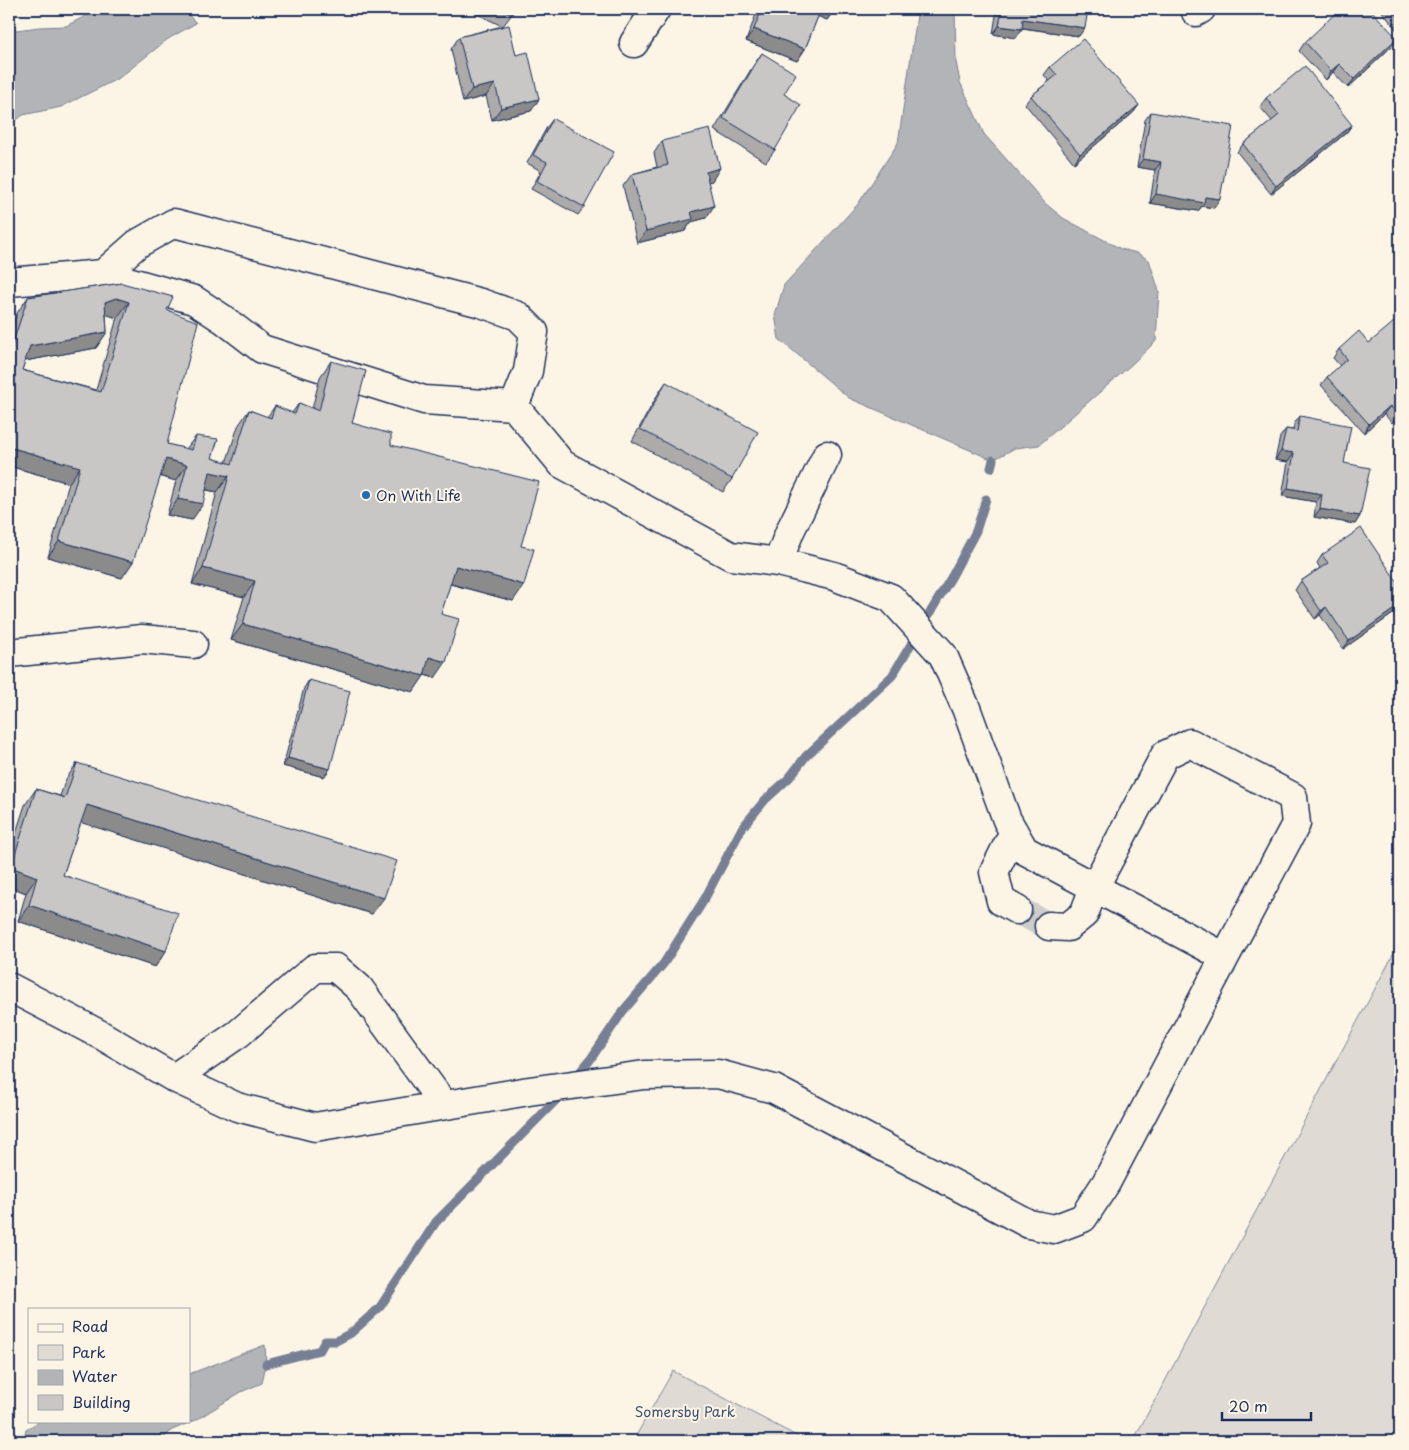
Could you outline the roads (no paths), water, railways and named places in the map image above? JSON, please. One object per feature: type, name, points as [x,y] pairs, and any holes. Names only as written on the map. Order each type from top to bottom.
[{"type":"street","points":[[634,43],[656,9]]},
{"type":"street","points":[[103,274],[137,244],[174,223],[481,303],[518,316],[534,332],[528,371],[514,406]]},
{"type":"street","points":[[9,282],[103,274],[194,300],[262,349],[424,400],[514,406],[562,464],[731,556],[778,562],[834,576],[891,598],[943,655],[966,708],[1007,820],[1024,850],[1225,957]]},
{"type":"street","points":[[778,562],[790,531],[827,455]]},
{"type":"street","points":[[9,653],[142,639],[194,644]]},
{"type":"street","points":[[9,987],[101,1035],[174,1078],[237,1107],[315,1127],[529,1091],[644,1075],[718,1074],[774,1089],[1029,1224],[1054,1229],[1082,1218],[1106,1183],[1296,824],[1293,797],[1190,744],[1165,755],[1094,888],[1084,914],[1068,926],[1049,926]]},
{"type":"street","points":[[1014,832],[994,872],[1001,901],[1017,910]]},
{"type":"street","points":[[174,1078],[238,1034],[315,968],[336,968],[359,988],[444,1105]]},
{"type":"water","points":[[99,9],[183,9],[196,23],[168,39],[119,78],[61,107],[23,115],[9,126],[9,31],[66,26]]},
{"type":"water","points":[[918,9],[955,9],[956,62],[960,82],[984,134],[1046,204],[1063,218],[1121,249],[1137,253],[1149,260],[1159,291],[1156,341],[1039,445],[1015,448],[993,460],[849,398],[779,339],[775,315],[784,285],[858,204],[898,143]]},
{"type":"water","points":[[265,1345],[266,1364],[262,1383],[241,1392],[196,1420],[172,1430],[161,1441],[22,1441],[26,1430],[38,1422],[190,1422],[190,1374]]},
{"type":"waterway","points":[[991,468],[993,460]]},
{"type":"waterway","points":[[574,1079],[590,1060],[623,1011],[664,963],[704,900],[742,828],[765,800],[789,778],[806,756],[892,676],[952,576],[976,531],[986,499]]},
{"type":"waterway","points":[[266,1364],[320,1350],[325,1341],[336,1341],[351,1333],[380,1307],[436,1222],[563,1093]]},
{"type":"tunnel","points":[[1017,910],[1049,926]]},
{"type":"place","name":"On With Life","points":[[366,495]]},
{"type":"park label","name":"Somersby Park","points":[[685,1411]]}]
